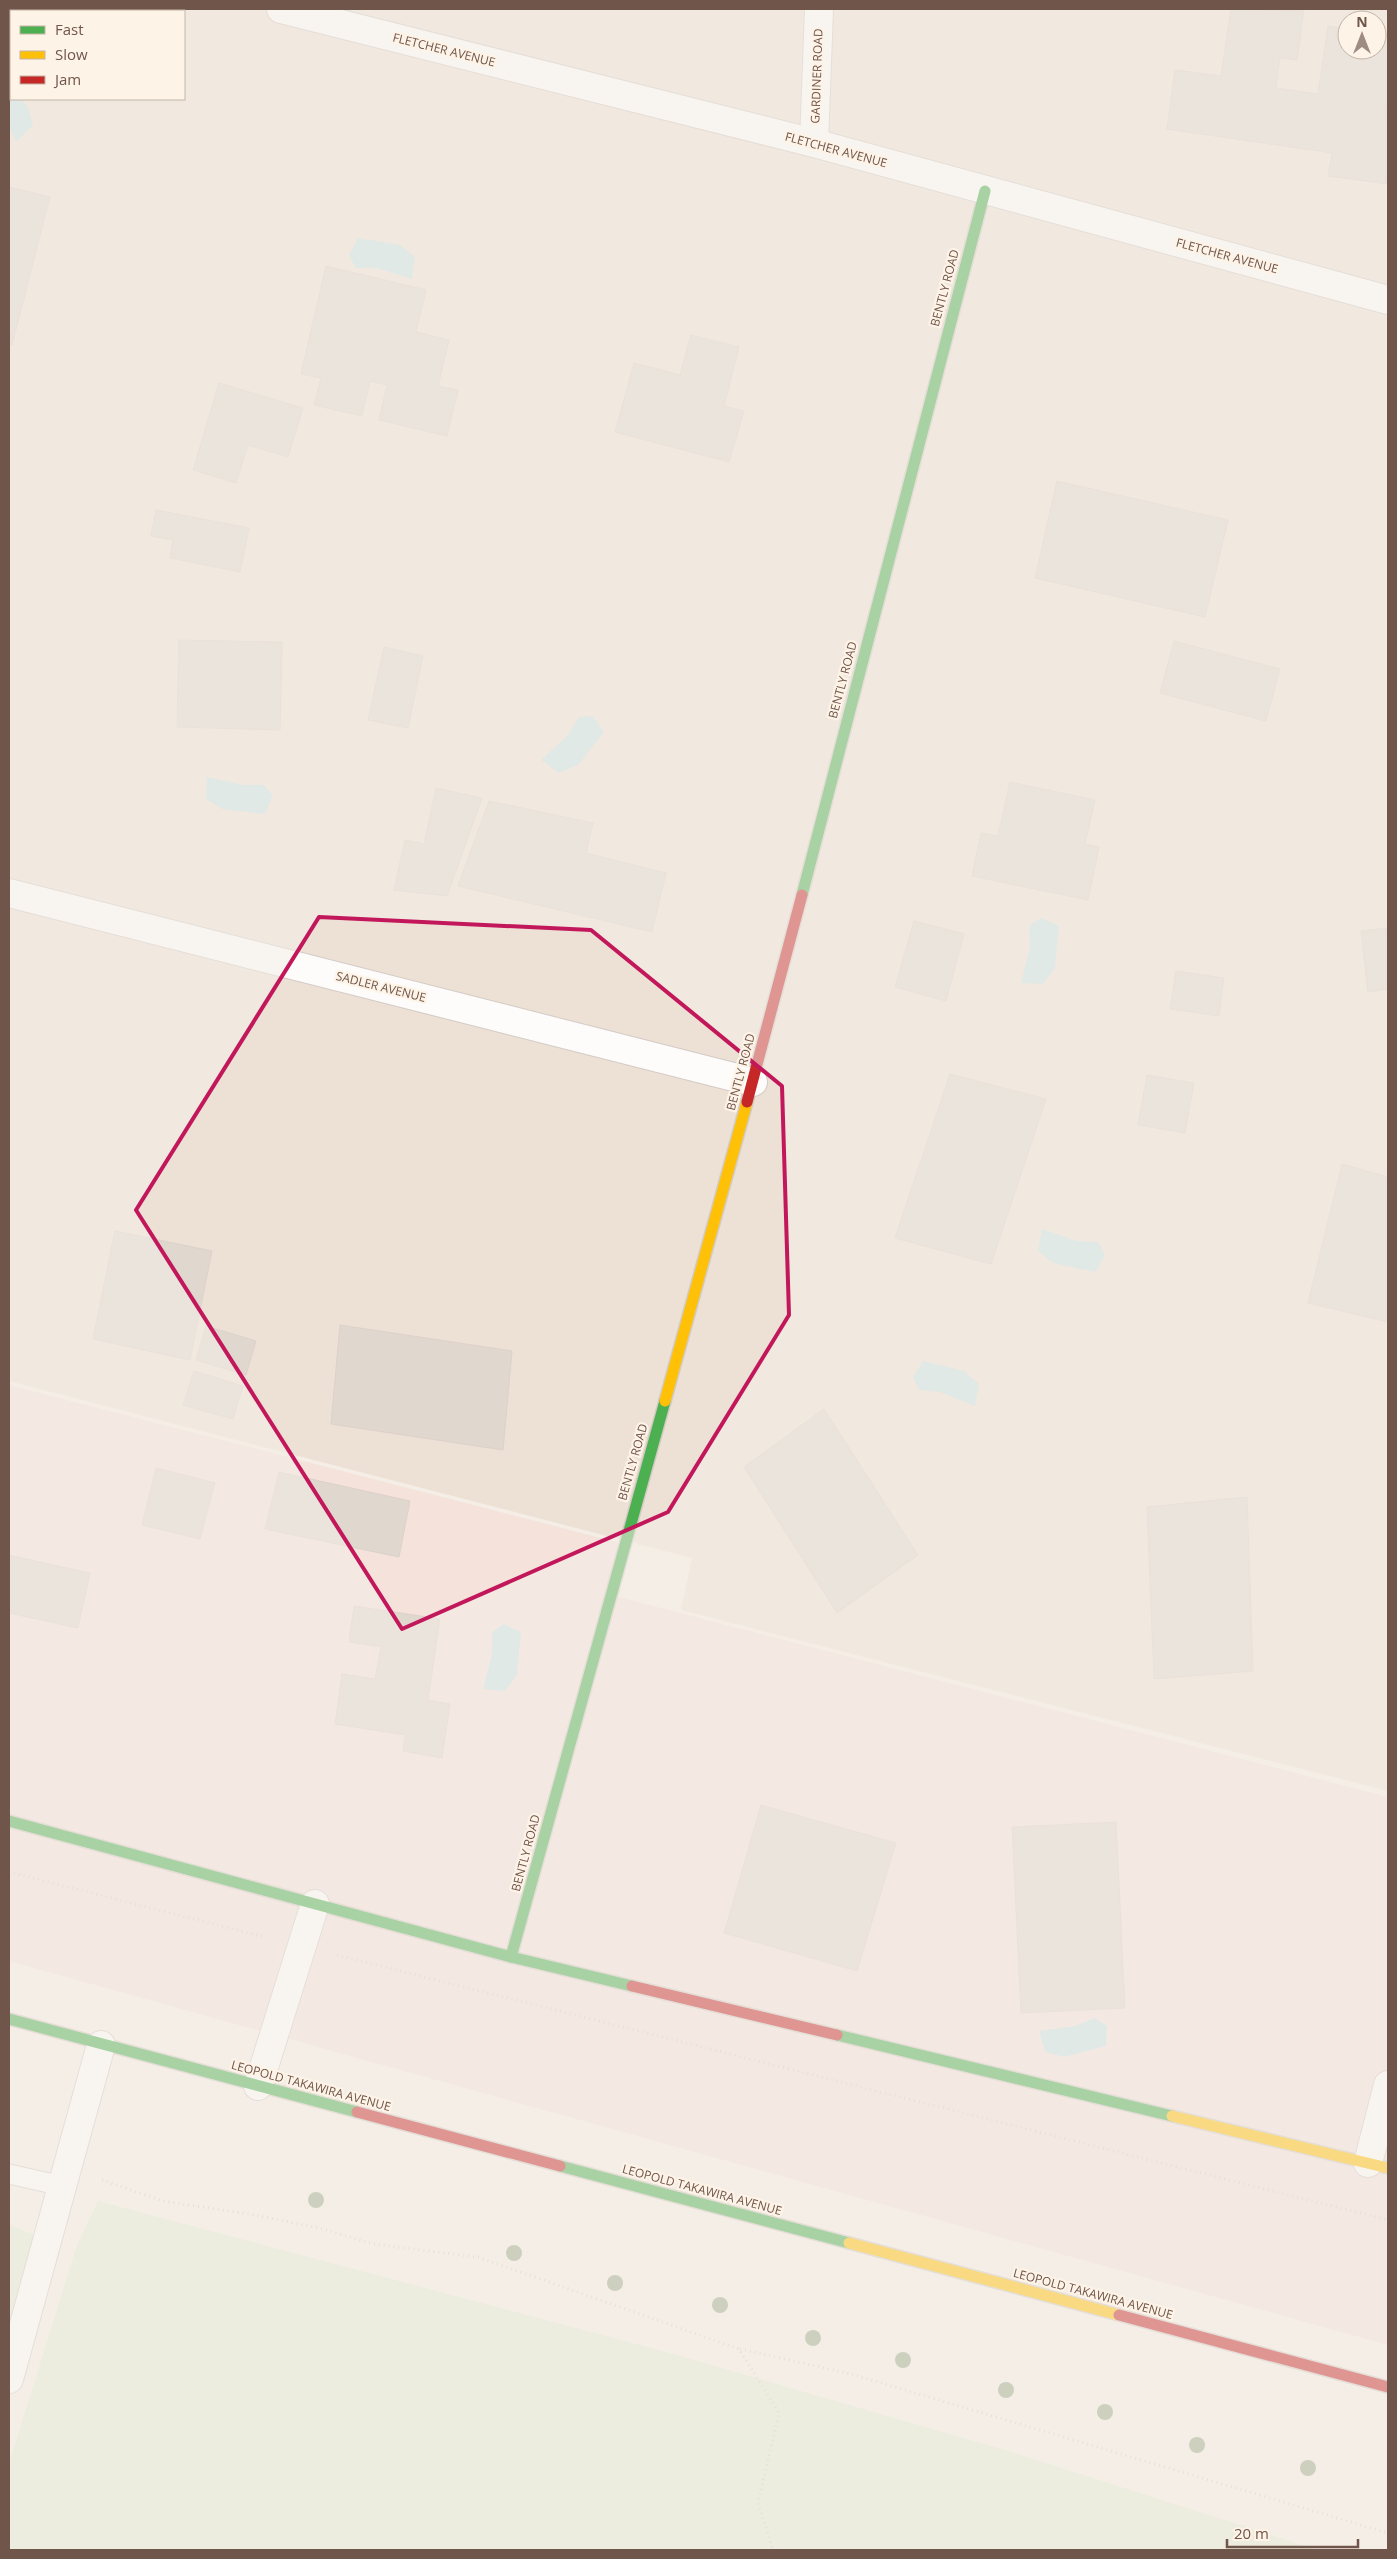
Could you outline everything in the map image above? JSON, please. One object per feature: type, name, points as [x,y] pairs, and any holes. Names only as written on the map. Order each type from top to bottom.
[{"type":"main road","name":"BENTLY ROAD","points":[[511,1957],[753,1082],[985,191]]},
{"type":"main road","points":[[9,1821],[511,1957],[1378,2165]]},
{"type":"main road","name":"LEOPOLD TAKAWIRA AVENUE","points":[[9,2019],[1388,2387]]},
{"type":"street","name":"FLETCHER AVENUE","points":[[281,9],[814,143],[1388,300]]},
{"type":"street","name":"GARDINER ROAD","points":[[814,143],[819,9]]},
{"type":"street","name":"SADLER AVENUE","points":[[9,893],[753,1082]]},
{"type":"street","points":[[258,2086],[315,1904]]},
{"type":"street","points":[[9,2379],[101,2045]]},
{"type":"street","points":[[1378,2165],[1388,2085]]},
{"type":"lane","points":[[9,2174],[64,2179]]},
{"type":"path","points":[[9,1872],[1388,2220]]},
{"type":"path","points":[[64,2179],[107,2181],[163,2201],[264,2217],[323,2229],[373,2244],[478,2257],[739,2349],[850,2374],[1388,2533]]},
{"type":"path","points":[[739,2349],[778,2413],[758,2504],[773,2550]]},
{"type":"highlighted area","points":[[319,917],[591,930],[782,1086],[789,1315],[668,1512],[402,1629],[136,1210]]},
{"type":"shaded area","points":[[9,9],[1388,9],[1388,1791],[681,1610],[692,1558],[9,1381]]},
{"type":"shaded area","points":[[9,1385],[620,1543],[607,1594],[1388,1797],[1388,2345],[9,1961]]},
{"type":"green space","points":[[98,2201],[670,2353],[1005,2450],[1318,2550],[9,2550],[9,2464],[76,2248]]},
{"type":"green space","points":[[9,2225],[38,2236],[9,2337]]},
{"type":"water","points":[[9,85],[10,100],[22,100],[28,107],[33,125],[17,141],[9,129]]},
{"type":"water","points":[[358,238],[400,245],[415,257],[412,279],[377,268],[356,268],[349,255]]},
{"type":"water","points":[[593,716],[604,732],[578,765],[559,773],[541,760],[568,735],[579,717]]},
{"type":"water","points":[[207,777],[244,785],[264,785],[273,796],[265,814],[222,809],[206,799]]},
{"type":"water","points":[[1041,918],[1059,926],[1055,968],[1043,984],[1021,983],[1030,947],[1029,926]]},
{"type":"water","points":[[1042,1229],[1077,1241],[1098,1242],[1105,1255],[1095,1272],[1053,1263],[1038,1251]]},
{"type":"water","points":[[923,1361],[964,1371],[979,1384],[975,1406],[940,1392],[919,1390],[913,1377]]},
{"type":"water","points":[[504,1624],[521,1632],[517,1675],[505,1691],[483,1689],[492,1653],[492,1632]]},
{"type":"water","points":[[1095,2018],[1107,2026],[1106,2046],[1064,2057],[1045,2052],[1039,2031],[1075,2026]]},
{"type":"building","points":[[1231,9],[1304,11],[1297,60],[1280,58],[1276,88],[1318,94],[1328,26],[1337,27],[1337,60],[1387,60],[1388,35],[1388,100],[1386,115],[1388,116],[1388,184],[1328,176],[1332,153],[1167,129],[1175,70],[1221,76]]},
{"type":"building","points":[[9,187],[50,197],[12,345],[9,345]]},
{"type":"building","points":[[326,266],[426,290],[416,332],[449,340],[438,386],[458,390],[447,436],[379,420],[387,385],[370,381],[362,416],[314,405],[321,378],[301,374]]},
{"type":"building","points":[[691,335],[739,347],[724,406],[744,411],[729,462],[615,432],[634,363],[680,375]]},
{"type":"building","points":[[219,383],[303,408],[288,457],[248,445],[236,483],[193,470]]},
{"type":"building","points":[[1057,481],[1228,520],[1205,617],[1035,578]]},
{"type":"building","points":[[156,510],[249,528],[240,572],[170,558],[173,540],[151,536]]},
{"type":"building","points":[[179,640],[282,642],[280,730],[177,727]]},
{"type":"building","points":[[1174,641],[1280,669],[1266,721],[1160,693]]},
{"type":"building","points":[[384,647],[423,656],[408,728],[368,720]]},
{"type":"building","points":[[1010,782],[1095,800],[1085,844],[1099,847],[1088,900],[972,876],[981,833],[998,836]]},
{"type":"building","points":[[436,788],[482,798],[447,896],[394,890],[405,840],[424,844]]},
{"type":"building","points":[[489,801],[593,823],[586,853],[666,873],[652,932],[458,886]]},
{"type":"building","points":[[914,921],[964,934],[946,1001],[895,987]]},
{"type":"building","points":[[1388,928],[1388,989],[1368,992],[1361,931]]},
{"type":"building","points":[[1176,971],[1224,978],[1219,1016],[1170,1009]]},
{"type":"building","points":[[950,1074],[1046,1099],[991,1264],[895,1238]]},
{"type":"building","points":[[1147,1075],[1194,1083],[1185,1133],[1138,1125]]},
{"type":"building","points":[[1342,1164],[1388,1177],[1388,1322],[1308,1303]]},
{"type":"building","points":[[115,1231],[212,1251],[190,1360],[93,1339]]},
{"type":"building","points":[[340,1325],[512,1351],[503,1450],[331,1424]]},
{"type":"building","points":[[206,1326],[256,1341],[246,1375],[196,1360]]},
{"type":"building","points":[[194,1371],[243,1386],[233,1419],[183,1405]]},
{"type":"building","points":[[824,1409],[918,1555],[837,1613],[744,1467]]},
{"type":"building","points":[[156,1468],[215,1483],[200,1539],[142,1525]]},
{"type":"building","points":[[279,1472],[410,1501],[399,1557],[265,1529]]},
{"type":"building","points":[[1247,1497],[1253,1671],[1154,1679],[1147,1507]]},
{"type":"building","points":[[9,1555],[90,1573],[78,1628],[9,1613]]},
{"type":"building","points":[[354,1606],[440,1619],[428,1700],[450,1704],[442,1758],[403,1751],[405,1735],[335,1724],[342,1674],[375,1679],[381,1647],[349,1642]]},
{"type":"building","points":[[761,1805],[896,1843],[857,1971],[724,1933]]},
{"type":"building","points":[[1116,1822],[1125,2008],[1021,2013],[1012,1827]]},
{"type":"traffic: fast","points":[[802,895],[985,191]]},
{"type":"traffic: fast","points":[[511,1957],[665,1401]]},
{"type":"traffic: fast","points":[[9,1821],[511,1957],[632,1986]]},
{"type":"traffic: fast","points":[[9,2019],[357,2112]]},
{"type":"traffic: fast","points":[[837,2035],[1172,2116]]},
{"type":"traffic: fast","points":[[560,2166],[849,2243]]},
{"type":"traffic: slow","points":[[665,1401],[747,1102]]},
{"type":"traffic: slow","points":[[1172,2116],[1388,2168]]},
{"type":"traffic: slow","points":[[849,2243],[1119,2315]]},
{"type":"traffic: jam","points":[[747,1102],[802,895]]},
{"type":"traffic: jam","points":[[632,1986],[837,2035]]},
{"type":"traffic: jam","points":[[357,2112],[560,2166]]},
{"type":"traffic: jam","points":[[1119,2315],[1388,2387]]}]
